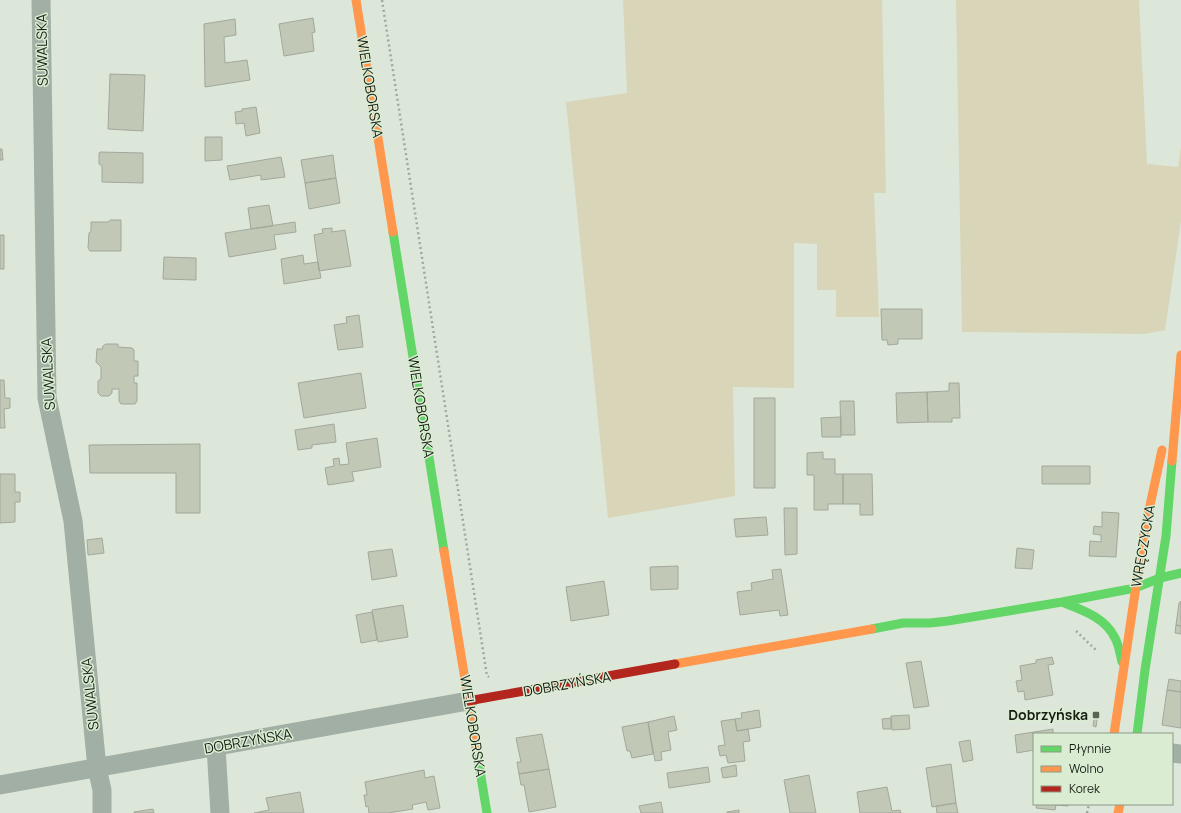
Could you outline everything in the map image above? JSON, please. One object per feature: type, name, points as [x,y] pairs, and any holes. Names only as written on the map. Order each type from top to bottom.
[{"type":"street","name":"SUWALSKA","points":[[41,0],[47,398],[72,521],[97,768],[102,790],[102,813]]},
{"type":"street","name":"WIELKOBORSKA","points":[[356,0],[487,813]]},
{"type":"street","name":"WRĘCZYCKA","points":[[1166,428],[1181,358]]},
{"type":"street","name":"WRĘCZYCKA","points":[[1137,733],[1145,670],[1166,536],[1181,358]]},
{"type":"street","name":"WRĘCZYCKA","points":[[1114,733],[1144,533],[1163,443]]},
{"type":"street","name":"DOBRZYŃSKA","points":[[0,785],[903,624],[948,621],[1062,602],[1135,588],[1160,578],[1181,573]]},
{"type":"street","points":[[1135,588],[1146,597],[1154,613]]},
{"type":"street","points":[[1062,602],[1095,616],[1108,626],[1115,638],[1124,668]]},
{"type":"street","points":[[216,747],[220,813]]},
{"type":"path","points":[[382,0],[488,676],[493,679]]},
{"type":"shaded area","points":[[623,0],[882,0],[886,193],[874,193],[879,317],[836,317],[836,290],[817,290],[817,244],[794,243],[794,388],[733,387],[735,496],[608,518],[566,102],[627,93]]},
{"type":"shaded area","points":[[956,0],[1139,0],[1147,164],[1178,167],[1181,147],[1181,221],[1165,330],[1145,334],[962,332]]},
{"type":"building","points":[[313,18],[315,32],[312,33],[314,51],[284,56],[279,24]]},
{"type":"building","points":[[235,19],[236,35],[224,37],[225,63],[247,60],[250,80],[205,87],[204,24]]},
{"type":"building","points":[[110,74],[145,75],[143,131],[108,129]]},
{"type":"building","points":[[256,107],[260,133],[246,136],[244,123],[236,124],[235,112],[242,111],[242,109]]},
{"type":"building","points":[[205,137],[222,137],[222,160],[205,161]]},
{"type":"building","points":[[0,149],[2,149],[3,160],[0,160]]},
{"type":"building","points":[[100,152],[143,153],[143,183],[102,182],[102,166],[99,164]]},
{"type":"building","points":[[333,155],[336,178],[305,183],[301,160]]},
{"type":"building","points":[[281,157],[285,177],[261,180],[261,175],[230,180],[227,166]]},
{"type":"building","points":[[336,178],[340,203],[309,209],[305,183]]},
{"type":"building","points":[[269,205],[273,226],[251,229],[248,208]]},
{"type":"building","points":[[110,220],[121,220],[121,251],[90,251],[88,248],[91,222],[108,222]]},
{"type":"building","points":[[295,222],[296,232],[274,235],[276,249],[229,257],[225,233]]},
{"type":"building","points":[[332,228],[332,232],[345,230],[351,266],[319,271],[314,235],[323,233],[322,229]]},
{"type":"building","points":[[0,235],[4,235],[4,269],[0,269]]},
{"type":"building","points":[[303,255],[304,264],[318,262],[321,278],[284,284],[281,259]]},
{"type":"building","points":[[164,257],[196,258],[196,280],[163,279]]},
{"type":"building","points":[[881,309],[922,309],[922,339],[898,339],[898,344],[888,345],[887,340],[882,340]]},
{"type":"building","points":[[359,315],[363,347],[338,350],[334,325],[347,323],[346,317]]},
{"type":"building","points":[[106,344],[118,344],[118,347],[132,348],[134,350],[134,361],[138,361],[138,376],[134,376],[134,383],[137,383],[137,401],[135,404],[121,404],[119,401],[119,389],[112,389],[112,393],[109,396],[101,396],[98,393],[98,381],[101,379],[101,367],[96,362],[97,349],[102,349]]},
{"type":"building","points":[[361,373],[366,408],[304,418],[298,383]]},
{"type":"building","points":[[0,380],[4,380],[5,398],[10,398],[10,408],[4,409],[5,428],[0,428]]},
{"type":"building","points":[[949,383],[959,383],[960,418],[952,418],[952,422],[928,422],[927,392],[949,391]]},
{"type":"building","points":[[927,392],[928,422],[897,423],[896,393]]},
{"type":"building","points":[[754,398],[775,398],[775,488],[754,488]]},
{"type":"building","points":[[840,401],[854,401],[855,435],[841,435]]},
{"type":"building","points":[[841,417],[841,437],[822,437],[821,418]]},
{"type":"building","points":[[334,424],[336,442],[312,445],[312,448],[298,450],[295,430]]},
{"type":"building","points":[[377,438],[381,467],[352,472],[354,481],[328,485],[325,468],[334,466],[333,459],[339,458],[340,465],[349,464],[346,443]]},
{"type":"building","points":[[200,444],[200,513],[176,513],[176,473],[90,473],[89,445]]},
{"type":"building","points":[[823,452],[823,459],[835,459],[835,474],[843,474],[843,504],[828,504],[828,510],[814,510],[814,475],[807,475],[807,453]]},
{"type":"building","points":[[1042,466],[1090,466],[1090,484],[1042,484]]},
{"type":"building","points":[[0,474],[15,474],[15,492],[20,492],[20,502],[15,502],[15,522],[0,523]]},
{"type":"building","points":[[843,474],[872,474],[873,515],[860,515],[860,504],[843,504]]},
{"type":"building","points":[[784,508],[797,508],[797,554],[785,555]]},
{"type":"building","points":[[1102,512],[1119,513],[1116,557],[1089,556],[1090,541],[1101,542],[1101,535],[1093,534],[1094,526],[1102,527]]},
{"type":"building","points":[[766,517],[768,535],[736,537],[734,519]]},
{"type":"building","points":[[102,538],[104,553],[88,555],[87,540]]},
{"type":"building","points":[[1017,548],[1034,550],[1032,569],[1015,568]]},
{"type":"building","points":[[392,549],[397,576],[372,580],[368,552]]},
{"type":"building","points":[[678,566],[678,589],[651,590],[650,567]]},
{"type":"building","points":[[781,569],[788,615],[780,616],[779,610],[740,615],[737,592],[752,590],[751,583],[773,579],[772,570]]},
{"type":"building","points":[[604,581],[609,615],[571,621],[566,587]]},
{"type":"building","points":[[1181,601],[1181,626],[1176,625],[1179,603]]},
{"type":"building","points":[[403,605],[408,637],[378,642],[372,610]]},
{"type":"building","points":[[372,612],[377,640],[361,643],[356,615]]},
{"type":"building","points":[[1176,625],[1181,626],[1181,634],[1175,633]]},
{"type":"building","points":[[1052,657],[1054,664],[1048,665],[1053,695],[1025,700],[1024,691],[1018,692],[1016,681],[1022,680],[1020,666],[1036,663],[1036,660]]},
{"type":"building","points":[[921,661],[929,706],[914,708],[906,663]]},
{"type":"building","points":[[1169,679],[1181,681],[1181,692],[1167,690]]},
{"type":"building","points":[[1167,690],[1181,692],[1181,728],[1162,725]]},
{"type":"building","points":[[759,710],[761,727],[737,731],[735,719],[742,718],[741,713]]},
{"type":"building","points":[[1095,713],[1098,713],[1096,727],[1093,726]]},
{"type":"building","points":[[909,715],[910,729],[892,730],[891,716]]},
{"type":"building","points":[[674,716],[677,730],[668,732],[671,750],[661,752],[662,760],[655,761],[648,722]]},
{"type":"building","points":[[891,718],[891,729],[883,729],[882,719]]},
{"type":"building","points":[[735,719],[737,731],[748,729],[750,741],[743,742],[745,761],[728,763],[726,755],[720,756],[718,746],[725,745],[721,721]]},
{"type":"building","points":[[648,722],[653,754],[632,758],[630,751],[627,751],[622,727]]},
{"type":"building","points":[[1053,729],[1053,733],[1033,733],[1033,750],[1017,753],[1015,735]]},
{"type":"building","points":[[542,734],[549,769],[519,774],[517,762],[521,762],[516,738]]},
{"type":"building","points":[[970,740],[973,760],[963,762],[959,742]]},
{"type":"building","points":[[951,764],[956,803],[932,807],[926,768]]},
{"type":"building","points":[[736,765],[737,776],[723,778],[721,768]]},
{"type":"building","points":[[708,767],[710,782],[669,788],[667,773]]},
{"type":"building","points":[[549,769],[556,807],[529,812],[524,785],[521,785],[519,774]]},
{"type":"building","points":[[424,770],[425,778],[434,776],[440,808],[428,810],[426,802],[412,805],[413,809],[388,813],[369,813],[368,806],[366,807],[364,795],[367,795],[365,782]]},
{"type":"building","points":[[809,775],[816,813],[790,813],[784,780]]},
{"type":"building","points":[[887,787],[892,811],[900,810],[901,813],[860,813],[857,792]]},
{"type":"building","points":[[300,792],[304,813],[254,813],[269,810],[266,798]]},
{"type":"building","points":[[661,802],[663,813],[641,813],[639,806]]},
{"type":"building","points":[[956,803],[958,813],[937,813],[936,806]]},
{"type":"building","points":[[1037,805],[1056,805],[1055,810],[1036,808]]},
{"type":"building","points":[[153,809],[154,813],[134,813],[134,812]]},
{"type":"building","points":[[739,810],[739,813],[727,813],[727,812]]},
{"type":"traffic: fast","points":[[393,232],[444,551]]},
{"type":"traffic: fast","points":[[1137,733],[1145,670],[1166,536],[1172,461]]},
{"type":"traffic: fast","points":[[872,629],[903,623],[948,621],[1062,602],[1135,588],[1160,578],[1181,573]]},
{"type":"traffic: fast","points":[[1062,602],[1099,619],[1111,631],[1116,641],[1122,662]]},
{"type":"traffic: fast","points":[[476,747],[487,813]]},
{"type":"traffic: slow","points":[[356,0],[393,232]]},
{"type":"traffic: slow","points":[[1172,461],[1181,355]]},
{"type":"traffic: slow","points":[[1114,733],[1144,533],[1162,450]]},
{"type":"traffic: slow","points":[[444,551],[476,747]]},
{"type":"traffic: slow","points":[[675,664],[872,629]]},
{"type":"traffic: slow","points":[[1118,813],[1120,805]]},
{"type":"traffic: jam","points":[[468,701],[675,664]]},
{"type":"place","name":"Dobrzyńska","points":[[1096,715]]}]
